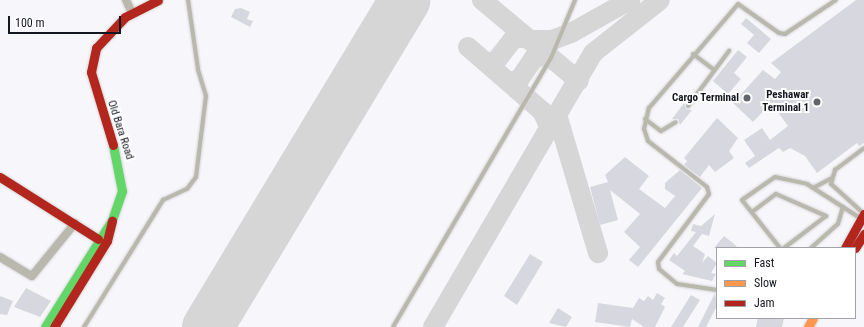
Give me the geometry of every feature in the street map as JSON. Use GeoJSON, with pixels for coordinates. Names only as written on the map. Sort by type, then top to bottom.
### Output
{"type":"FeatureCollection","features":[{"type":"Feature","properties":{"kind":"street"},"geometry":{"type":"LineString","coordinates":[[126,0],[132,13]]}},
{"type":"Feature","properties":{"kind":"street","name":"Old Bara Road"},"geometry":{"type":"LineString","coordinates":[[45,327],[98,239],[112,220],[122,191],[120,164],[91,72],[96,48],[111,28],[132,13],[158,0]]}},
{"type":"Feature","properties":{"kind":"street"},"geometry":{"type":"LineString","coordinates":[[0,177],[75,223],[98,239]]}},
{"type":"Feature","properties":{"kind":"street"},"geometry":{"type":"LineString","coordinates":[[846,247],[863,215]]}},
{"type":"Feature","properties":{"kind":"street"},"geometry":{"type":"LineString","coordinates":[[54,327],[107,241],[112,220]]}},
{"type":"Feature","properties":{"kind":"street"},"geometry":{"type":"LineString","coordinates":[[0,257],[32,276],[75,223]]}},
{"type":"Feature","properties":{"kind":"street"},"geometry":{"type":"LineString","coordinates":[[856,247],[864,234]]}},
{"type":"Feature","properties":{"kind":"lane"},"geometry":{"type":"LineString","coordinates":[[84,327],[163,200],[187,189],[196,177],[206,96],[198,69],[188,0]]}},
{"type":"Feature","properties":{"kind":"lane"},"geometry":{"type":"LineString","coordinates":[[393,327],[551,58],[575,0]]}},
{"type":"Feature","properties":{"kind":"lane"},"geometry":{"type":"LineString","coordinates":[[716,290],[677,284],[659,269],[658,262],[709,194],[707,187],[648,141],[645,119],[655,97],[738,4],[779,33],[785,34],[836,0]]}},
{"type":"Feature","properties":{"kind":"lane"},"geometry":{"type":"LineString","coordinates":[[688,106],[729,51]]}},
{"type":"Feature","properties":{"kind":"lane"},"geometry":{"type":"LineString","coordinates":[[693,54],[714,70]]}},
{"type":"Feature","properties":{"kind":"lane"},"geometry":{"type":"LineString","coordinates":[[645,119],[661,131],[676,122]]}},
{"type":"Feature","properties":{"kind":"lane"},"geometry":{"type":"LineString","coordinates":[[863,215],[836,191],[832,178],[835,170],[864,148]]}},
{"type":"Feature","properties":{"kind":"lane"},"geometry":{"type":"LineString","coordinates":[[779,247],[742,200],[775,177],[795,178],[843,207],[863,215]]}},
{"type":"Feature","properties":{"kind":"lane"},"geometry":{"type":"LineString","coordinates":[[813,188],[832,178]]}},
{"type":"Feature","properties":{"kind":"lane"},"geometry":{"type":"LineString","coordinates":[[752,212],[776,194],[826,216],[790,246]]}},
{"type":"Feature","properties":{"kind":"lane"},"geometry":{"type":"LineString","coordinates":[[812,247],[838,224],[843,207]]}},
{"type":"Feature","properties":{"kind":"building","name":"Peshawar Terminal 1"},"geometry":{"type":"Polygon","coordinates":[[[856,0],[864,0],[864,143],[859,146],[857,143],[817,173],[805,156],[790,148],[783,152],[779,148],[749,168],[745,163],[755,156],[744,140],[762,128],[770,140],[788,126],[771,103],[753,122],[733,103],[763,70],[775,79],[781,72],[771,63],[856,0]]]}},
{"type":"Feature","properties":{"kind":"building"},"geometry":{"type":"Polygon","coordinates":[[[241,8],[250,12],[247,19],[253,21],[250,27],[231,17],[235,9],[241,8]]]}},
{"type":"Feature","properties":{"kind":"building"},"geometry":{"type":"Polygon","coordinates":[[[746,18],[771,39],[759,53],[747,43],[754,35],[741,24],[746,18]]]}},
{"type":"Feature","properties":{"kind":"building"},"geometry":{"type":"Polygon","coordinates":[[[738,50],[747,57],[734,73],[741,79],[728,94],[713,81],[738,50]]]}},
{"type":"Feature","properties":{"kind":"building"},"geometry":{"type":"Polygon","coordinates":[[[684,103],[686,109],[692,110],[680,125],[678,119],[672,119],[684,103]]]}},
{"type":"Feature","properties":{"kind":"building"},"geometry":{"type":"Polygon","coordinates":[[[717,118],[738,138],[729,151],[734,158],[715,172],[709,165],[700,177],[684,165],[687,161],[684,158],[717,118]]]}},
{"type":"Feature","properties":{"kind":"building"},"geometry":{"type":"Polygon","coordinates":[[[625,157],[649,176],[639,189],[665,208],[675,196],[665,189],[665,183],[680,170],[702,188],[638,267],[629,260],[640,247],[624,232],[640,214],[610,190],[618,220],[600,225],[590,187],[608,182],[605,175],[625,157]]]}},
{"type":"Feature","properties":{"kind":"building"},"geometry":{"type":"Polygon","coordinates":[[[715,214],[709,236],[702,234],[693,246],[705,254],[702,263],[708,256],[716,262],[711,273],[716,274],[712,281],[682,274],[685,271],[669,260],[674,253],[677,256],[696,232],[691,231],[693,224],[701,226],[715,214]]]}},
{"type":"Feature","properties":{"kind":"building"},"geometry":{"type":"Polygon","coordinates":[[[724,236],[737,247],[716,247],[714,248],[724,236]]]}},
{"type":"Feature","properties":{"kind":"building"},"geometry":{"type":"Polygon","coordinates":[[[530,254],[543,262],[517,305],[504,296],[530,254]]]}},
{"type":"Feature","properties":{"kind":"building"},"geometry":{"type":"Polygon","coordinates":[[[26,288],[51,301],[40,317],[14,307],[26,288]]]}},
{"type":"Feature","properties":{"kind":"building"},"geometry":{"type":"Polygon","coordinates":[[[657,293],[665,298],[661,304],[665,307],[655,327],[644,327],[632,319],[630,327],[595,322],[598,303],[633,308],[639,298],[644,301],[648,296],[653,300],[657,293]]]}},
{"type":"Feature","properties":{"kind":"building"},"geometry":{"type":"Polygon","coordinates":[[[715,293],[716,308],[706,327],[698,327],[715,293]]]}},
{"type":"Feature","properties":{"kind":"building"},"geometry":{"type":"Polygon","coordinates":[[[691,295],[700,300],[683,327],[671,327],[691,295]]]}},
{"type":"Feature","properties":{"kind":"building"},"geometry":{"type":"Polygon","coordinates":[[[0,296],[13,301],[7,315],[0,314],[0,296]]]}},
{"type":"Feature","properties":{"kind":"building"},"geometry":{"type":"Polygon","coordinates":[[[558,308],[572,317],[566,327],[549,323],[558,308]]]}},
{"type":"Feature","properties":{"kind":"building"},"geometry":{"type":"Polygon","coordinates":[[[758,319],[784,319],[782,327],[756,327],[758,319]]]}},
{"type":"Feature","properties":{"kind":"taxiway"},"geometry":{"type":"LineString","coordinates":[[482,0],[579,81]]}},
{"type":"Feature","properties":{"kind":"taxiway"},"geometry":{"type":"LineString","coordinates":[[529,40],[552,40],[571,33],[630,0]]}},
{"type":"Feature","properties":{"kind":"taxiway"},"geometry":{"type":"LineString","coordinates":[[433,327],[593,53],[660,0]]}},
{"type":"Feature","properties":{"kind":"taxiway"},"geometry":{"type":"LineString","coordinates":[[487,63],[496,61],[513,39],[525,37]]}},
{"type":"Feature","properties":{"kind":"taxiway"},"geometry":{"type":"LineString","coordinates":[[468,47],[542,111],[551,130]]}},
{"type":"Feature","properties":{"kind":"taxiway"},"geometry":{"type":"LineString","coordinates":[[509,82],[519,80],[534,58],[547,55]]}},
{"type":"Feature","properties":{"kind":"taxiway"},"geometry":{"type":"LineString","coordinates":[[558,118],[598,253]]}},
{"type":"Feature","properties":{"kind":"runway"},"geometry":{"type":"LineString","coordinates":[[207,327],[404,0]]}},
{"type":"Feature","properties":{"kind":"traffic: fast"},"geometry":{"type":"LineString","coordinates":[[45,327],[112,220],[122,191],[113,145]]}},
{"type":"Feature","properties":{"kind":"traffic: slow"},"geometry":{"type":"LineString","coordinates":[[808,327],[812,319]]}},
{"type":"Feature","properties":{"kind":"traffic: jam"},"geometry":{"type":"LineString","coordinates":[[113,145],[91,72],[96,48],[125,17],[158,0]]}},
{"type":"Feature","properties":{"kind":"traffic: jam"},"geometry":{"type":"LineString","coordinates":[[0,177],[98,239]]}},
{"type":"Feature","properties":{"kind":"traffic: jam"},"geometry":{"type":"LineString","coordinates":[[846,247],[864,214]]}},
{"type":"Feature","properties":{"kind":"traffic: jam"},"geometry":{"type":"LineString","coordinates":[[54,327],[107,241],[112,221]]}},
{"type":"Feature","properties":{"kind":"traffic: jam"},"geometry":{"type":"LineString","coordinates":[[856,247],[864,234]]}},
{"type":"Feature","properties":{"kind":"place","name":"Cargo Terminal"},"geometry":{"type":"Point","coordinates":[747,98]}},
{"type":"Feature","properties":{"kind":"place","name":"Peshawar Terminal 1"},"geometry":{"type":"Point","coordinates":[817,102]}}]}
